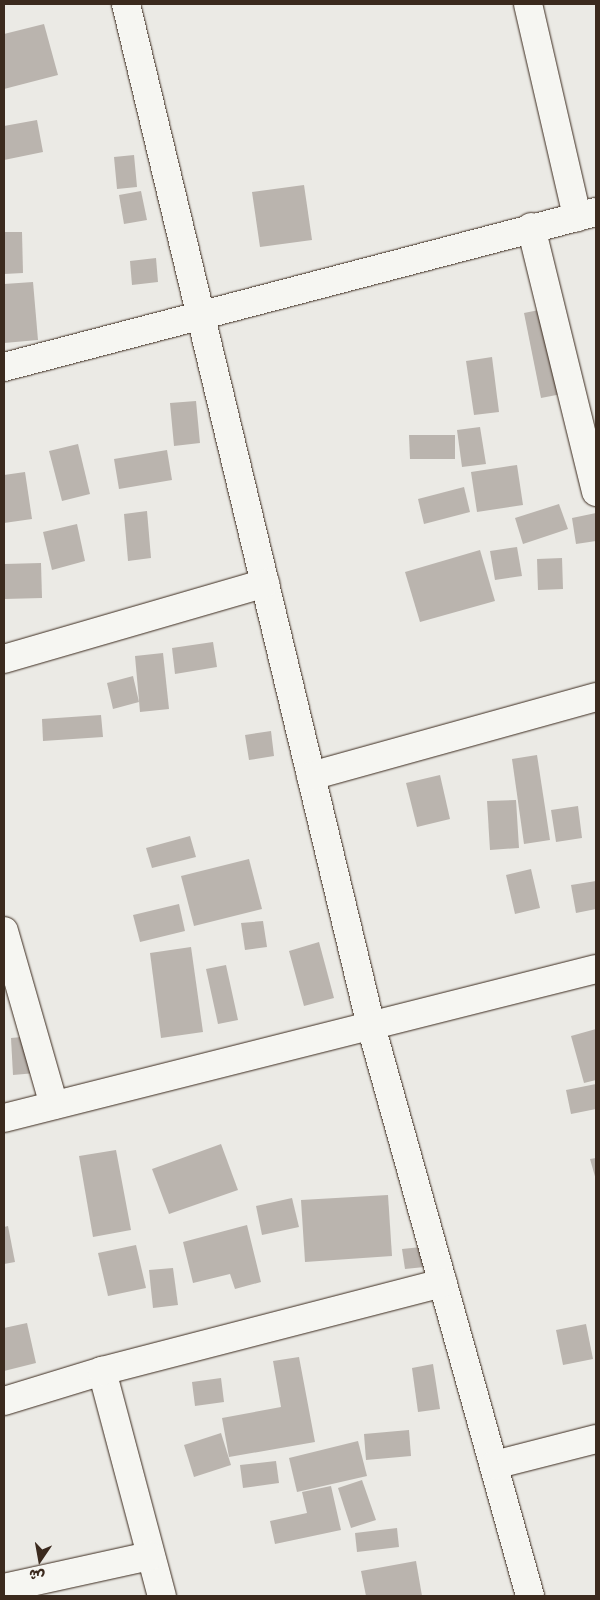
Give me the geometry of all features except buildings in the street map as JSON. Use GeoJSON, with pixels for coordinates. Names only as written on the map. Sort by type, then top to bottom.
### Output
{"type":"FeatureCollection","features":[{"type":"Feature","properties":{"kind":"street"},"geometry":{"type":"LineString","coordinates":[[126,4],[202,313],[372,1026],[530,1596]]}},
{"type":"Feature","properties":{"kind":"street"},"geometry":{"type":"LineString","coordinates":[[4,367],[202,313],[586,214],[528,4]]}},
{"type":"Feature","properties":{"kind":"street"},"geometry":{"type":"LineString","coordinates":[[531,227],[596,492]]}},
{"type":"Feature","properties":{"kind":"street"},"geometry":{"type":"LineString","coordinates":[[4,659],[265,583]]}},
{"type":"Feature","properties":{"kind":"street"},"geometry":{"type":"LineString","coordinates":[[312,776],[596,697]]}},
{"type":"Feature","properties":{"kind":"street"},"geometry":{"type":"LineString","coordinates":[[4,931],[54,1105]]}},
{"type":"Feature","properties":{"kind":"street"},"geometry":{"type":"LineString","coordinates":[[4,1118],[596,969]]}},
{"type":"Feature","properties":{"kind":"street"},"geometry":{"type":"LineString","coordinates":[[4,1401],[102,1371],[443,1283]]}},
{"type":"Feature","properties":{"kind":"street"},"geometry":{"type":"LineString","coordinates":[[102,1371],[162,1596]]}},
{"type":"Feature","properties":{"kind":"street"},"geometry":{"type":"LineString","coordinates":[[494,1465],[596,1439]]}},
{"type":"Feature","properties":{"kind":"street"},"geometry":{"type":"LineString","coordinates":[[4,1588],[150,1556]]}}]}
